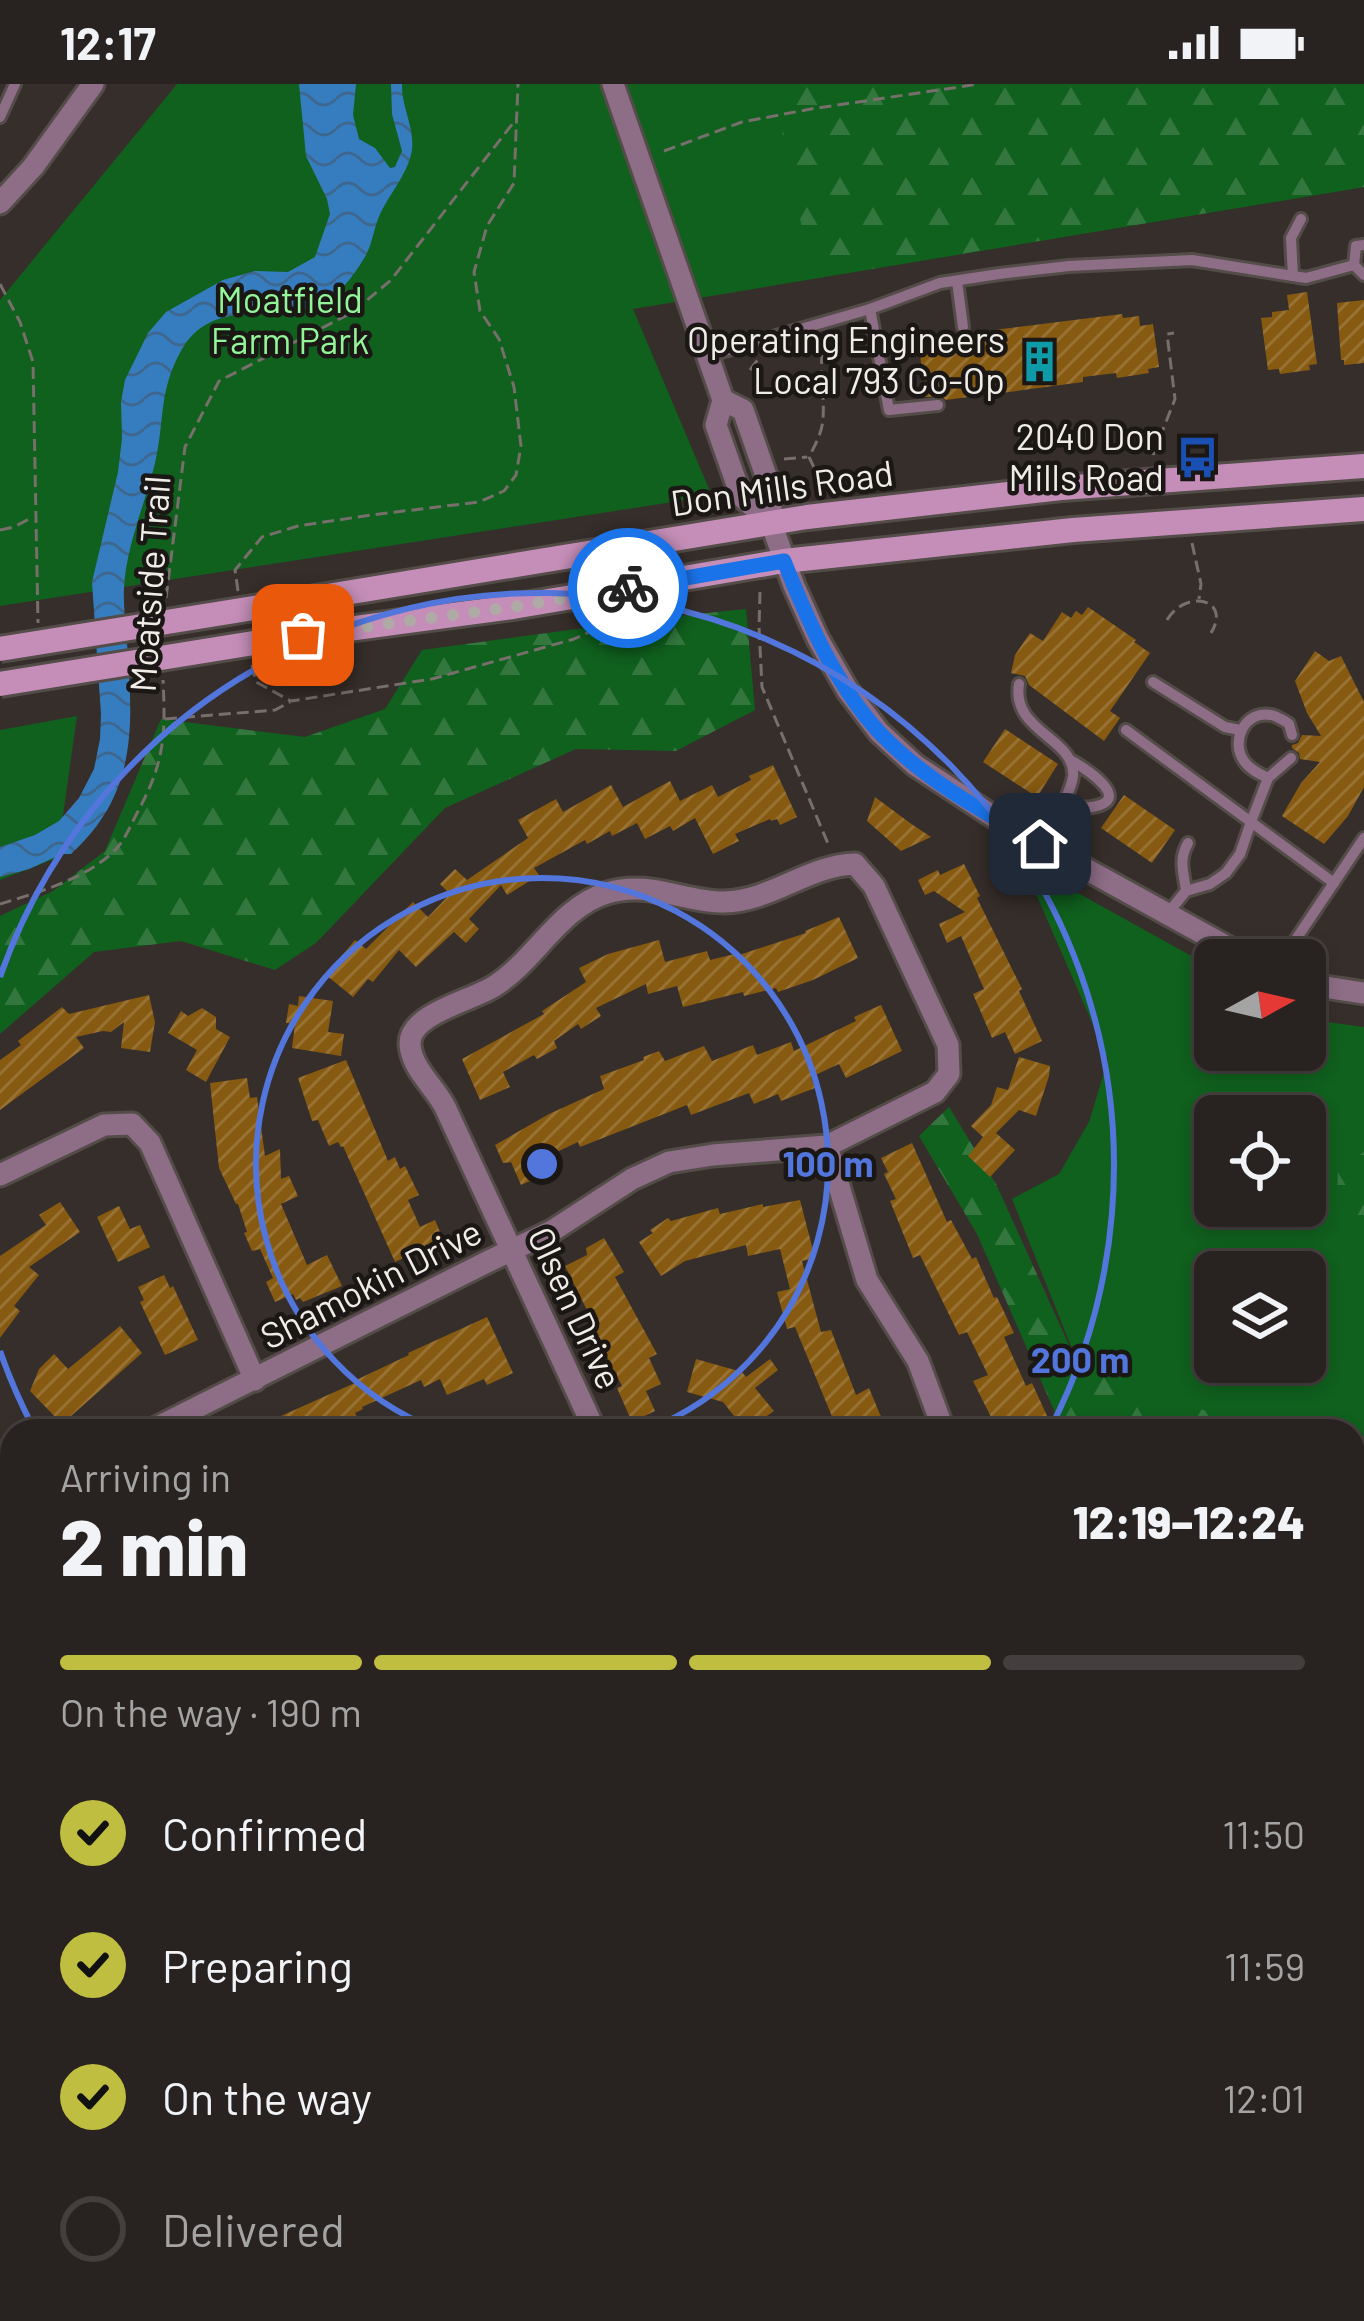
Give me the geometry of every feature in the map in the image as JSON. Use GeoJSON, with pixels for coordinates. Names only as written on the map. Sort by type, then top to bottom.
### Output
{"type":"FeatureCollection","features":[{"type":"Feature","properties":{"kind":"main road","name":"Don Mills Road"},"geometry":{"type":"LineString","coordinates":[[0,650],[771,523],[1061,488],[1364,466]]}},
{"type":"Feature","properties":{"kind":"main road","name":"Don Mills Road"},"geometry":{"type":"LineString","coordinates":[[0,684],[784,561],[1073,530],[1364,509]]}},
{"type":"Feature","properties":{"kind":"street"},"geometry":{"type":"LineString","coordinates":[[0,203],[34,167],[93,84]]}},
{"type":"Feature","properties":{"kind":"street"},"geometry":{"type":"LineString","coordinates":[[613,84],[723,400],[742,410],[771,490],[771,523],[784,561],[818,639],[848,691],[879,731],[915,765],[1040,844],[1213,939]]}},
{"type":"Feature","properties":{"kind":"street","name":"Shamokin Drive"},"geometry":{"type":"LineString","coordinates":[[175,1419],[552,1231],[632,1179],[669,1162],[827,1146],[935,1092],[950,1074],[948,1045],[874,886],[855,864],[836,864]]}},
{"type":"Feature","properties":{"kind":"street","name":"Olsen Drive"},"geometry":{"type":"LineString","coordinates":[[589,1419],[438,1094],[417,1065],[410,1036],[418,1025],[446,1008],[487,992],[513,974],[559,924],[589,900],[634,888],[723,902],[756,898],[836,864]]}},
{"type":"Feature","properties":{"kind":"street"},"geometry":{"type":"LineString","coordinates":[[1326,987],[1364,993]]}},
{"type":"Feature","properties":{"kind":"street"},"geometry":{"type":"LineString","coordinates":[[0,1174],[104,1125],[132,1124],[150,1143],[255,1380]]}},
{"type":"Feature","properties":{"kind":"street"},"geometry":{"type":"LineString","coordinates":[[827,1146],[867,1280],[918,1361],[940,1419]]}},
{"type":"Feature","properties":{"kind":"lane"},"geometry":{"type":"LineString","coordinates":[[0,117],[15,84]]}},
{"type":"Feature","properties":{"kind":"lane"},"geometry":{"type":"LineString","coordinates":[[1293,276],[1291,238],[1301,219]]}},
{"type":"Feature","properties":{"kind":"lane"},"geometry":{"type":"LineString","coordinates":[[1354,265],[1356,246],[1364,245]]}},
{"type":"Feature","properties":{"kind":"lane"},"geometry":{"type":"LineString","coordinates":[[707,356],[870,309],[940,283],[1069,266],[1192,260],[1306,278],[1354,265]]}},
{"type":"Feature","properties":{"kind":"lane"},"geometry":{"type":"LineString","coordinates":[[1354,265],[1364,275]]}},
{"type":"Feature","properties":{"kind":"lane"},"geometry":{"type":"LineString","coordinates":[[958,281],[963,327]]}},
{"type":"Feature","properties":{"kind":"lane"},"geometry":{"type":"LineString","coordinates":[[870,309],[889,410],[938,405]]}},
{"type":"Feature","properties":{"kind":"lane"},"geometry":{"type":"LineString","coordinates":[[1154,682],[1225,727],[1240,730]]}},
{"type":"Feature","properties":{"kind":"lane"},"geometry":{"type":"LineString","coordinates":[[1019,684],[1016,690],[1024,715],[1070,760],[1107,787],[1101,804],[1060,805]]}},
{"type":"Feature","properties":{"kind":"lane"},"geometry":{"type":"LineString","coordinates":[[1268,778],[1243,760],[1237,746],[1240,730],[1253,717],[1273,714],[1289,724],[1292,735]]}},
{"type":"Feature","properties":{"kind":"lane"},"geometry":{"type":"LineString","coordinates":[[1126,730],[1334,884]]}},
{"type":"Feature","properties":{"kind":"lane"},"geometry":{"type":"LineString","coordinates":[[1168,914],[1186,891],[1226,873],[1240,854],[1268,778],[1291,758]]}},
{"type":"Feature","properties":{"kind":"lane"},"geometry":{"type":"LineString","coordinates":[[1040,844],[1073,776],[1070,760]]}},
{"type":"Feature","properties":{"kind":"lane"},"geometry":{"type":"LineString","coordinates":[[1296,939],[1364,838]]}},
{"type":"Feature","properties":{"kind":"lane"},"geometry":{"type":"LineString","coordinates":[[1186,891],[1180,866],[1188,843]]}},
{"type":"Feature","properties":{"kind":"path"},"geometry":{"type":"LineString","coordinates":[[238,590],[235,571],[262,536],[371,514],[479,502],[504,491],[517,475],[521,446],[514,387],[499,339],[479,310],[474,272],[487,226],[514,183],[518,84]]}},
{"type":"Feature","properties":{"kind":"path"},"geometry":{"type":"LineString","coordinates":[[664,151],[742,122],[979,84]]}},
{"type":"Feature","properties":{"kind":"path","name":"Moatside Trail"},"geometry":{"type":"LineString","coordinates":[[165,610],[185,447],[219,381],[353,312],[391,280],[518,116]]}},
{"type":"Feature","properties":{"kind":"path"},"geometry":{"type":"LineString","coordinates":[[0,284],[20,322],[33,362],[39,626]]}},
{"type":"Feature","properties":{"kind":"path"},"geometry":{"type":"LineString","coordinates":[[1153,455],[1175,399],[1166,334],[1174,333]]}},
{"type":"Feature","properties":{"kind":"path"},"geometry":{"type":"LineString","coordinates":[[809,458],[823,421],[820,356],[826,337]]}},
{"type":"Feature","properties":{"kind":"path"},"geometry":{"type":"LineString","coordinates":[[784,459],[809,458]]}},
{"type":"Feature","properties":{"kind":"path"},"geometry":{"type":"LineString","coordinates":[[809,458],[822,484]]}},
{"type":"Feature","properties":{"kind":"path"},"geometry":{"type":"LineString","coordinates":[[0,530],[35,517]]}},
{"type":"Feature","properties":{"kind":"path"},"geometry":{"type":"LineString","coordinates":[[1191,536],[1201,584],[1198,599]]}},
{"type":"Feature","properties":{"kind":"path"},"geometry":{"type":"LineString","coordinates":[[165,719],[275,710],[291,701],[432,679],[574,639],[598,628],[612,591]]}},
{"type":"Feature","properties":{"kind":"path"},"geometry":{"type":"LineString","coordinates":[[760,592],[762,687],[836,864]]}},
{"type":"Feature","properties":{"kind":"path"},"geometry":{"type":"LineString","coordinates":[[1167,620],[1184,602],[1198,599],[1216,615],[1211,633]]}},
{"type":"Feature","properties":{"kind":"path","name":"Moatside Trail"},"geometry":{"type":"LineString","coordinates":[[0,904],[79,874],[122,843],[163,752],[163,664]]}},
{"type":"Feature","properties":{"kind":"path"},"geometry":{"type":"LineString","coordinates":[[252,665],[256,682],[291,701]]}},
{"type":"Feature","properties":{"kind":"green space","name":"Moatfield Farm Park"},"geometry":{"type":"Polygon","coordinates":[[[177,84],[1364,84],[1364,187],[633,309],[712,496],[0,606],[0,300],[177,84]]]}},
{"type":"Feature","properties":{"kind":"green space"},"geometry":{"type":"Polygon","coordinates":[[[781,84],[1364,84],[1364,187],[816,278],[776,102],[781,84]]]}},
{"type":"Feature","properties":{"kind":"green space"},"geometry":{"type":"Polygon","coordinates":[[[746,609],[755,710],[676,751],[576,749],[445,808],[316,943],[275,970],[181,941],[94,952],[0,1034],[0,916],[53,891],[105,851],[161,719],[305,737],[385,709],[422,650],[746,609]]]}},
{"type":"Feature","properties":{"kind":"green space"},"geometry":{"type":"Polygon","coordinates":[[[77,716],[57,858],[0,880],[0,730],[77,716]]]}},
{"type":"Feature","properties":{"kind":"green space"},"geometry":{"type":"Polygon","coordinates":[[[1022,862],[1194,957],[1194,1071],[1326,1071],[1326,1022],[1364,1027],[1364,1419],[1100,1419],[1012,1199],[1059,1174],[1089,1122],[1108,1059],[1022,862]]]}},
{"type":"Feature","properties":{"kind":"green space"},"geometry":{"type":"Polygon","coordinates":[[[949,1107],[996,1184],[1079,1367],[1118,1360],[1165,1404],[1223,1413],[1232,1419],[1058,1419],[977,1234],[919,1136],[949,1107]]]}},
{"type":"Feature","properties":{"kind":"green space"},"geometry":{"type":"Polygon","coordinates":[[[1364,1152],[1364,1265],[1337,1202],[1338,1170],[1364,1152]]]}},
{"type":"Feature","properties":{"kind":"water"},"geometry":{"type":"Polygon","coordinates":[[[299,84],[356,84],[353,115],[359,139],[375,148],[390,168],[402,151],[392,114],[391,84],[402,84],[412,137],[409,162],[381,212],[366,255],[336,294],[312,307],[213,321],[196,331],[182,349],[166,392],[155,463],[125,572],[130,730],[120,782],[93,831],[71,854],[0,877],[0,847],[59,821],[79,798],[94,769],[101,714],[92,582],[118,472],[125,380],[148,333],[166,312],[223,280],[255,271],[288,272],[315,257],[330,214],[306,156],[299,84]]]}},
{"type":"Feature","properties":{"kind":"building"},"geometry":{"type":"Polygon","coordinates":[[[1307,292],[1317,364],[1309,365],[1310,370],[1280,374],[1279,369],[1268,370],[1261,318],[1289,310],[1287,295],[1307,292]]]}},
{"type":"Feature","properties":{"kind":"building"},"geometry":{"type":"Polygon","coordinates":[[[1364,300],[1364,363],[1344,365],[1337,303],[1364,300]]]}},
{"type":"Feature","properties":{"kind":"building","name":"Operating Engineers Local 793 Co-Op"},"geometry":{"type":"Polygon","coordinates":[[[1122,314],[1123,318],[1139,316],[1140,326],[1153,324],[1159,367],[1148,369],[1149,373],[1083,377],[1083,382],[1002,393],[1001,388],[967,392],[968,397],[946,400],[925,397],[920,355],[932,353],[930,344],[939,343],[938,338],[995,336],[994,330],[1122,314]]]}},
{"type":"Feature","properties":{"kind":"building"},"geometry":{"type":"Polygon","coordinates":[[[1088,607],[1150,653],[1110,711],[1120,718],[1104,741],[1029,685],[1025,676],[1011,673],[1015,655],[1030,633],[1043,641],[1062,612],[1071,618],[1088,607]]]}},
{"type":"Feature","properties":{"kind":"building"},"geometry":{"type":"Polygon","coordinates":[[[1315,651],[1329,661],[1341,656],[1364,702],[1364,787],[1324,844],[1282,816],[1320,762],[1300,759],[1292,748],[1302,735],[1321,736],[1295,681],[1315,651]]]}},
{"type":"Feature","properties":{"kind":"building"},"geometry":{"type":"Polygon","coordinates":[[[1005,729],[1058,764],[1037,797],[983,762],[1005,729]]]}},
{"type":"Feature","properties":{"kind":"building"},"geometry":{"type":"Polygon","coordinates":[[[773,765],[797,817],[780,825],[777,819],[770,819],[735,834],[739,841],[713,854],[695,818],[645,839],[637,823],[612,836],[610,831],[534,868],[539,875],[507,895],[501,885],[469,919],[479,929],[466,943],[454,932],[416,967],[399,950],[373,982],[368,979],[353,997],[326,975],[355,940],[366,949],[413,902],[428,917],[450,894],[440,884],[455,869],[467,880],[528,838],[518,820],[556,799],[563,812],[611,785],[623,807],[670,781],[680,801],[712,785],[718,797],[773,765]]]}},
{"type":"Feature","properties":{"kind":"building"},"geometry":{"type":"Polygon","coordinates":[[[1124,795],[1175,830],[1152,863],[1101,828],[1124,795]]]}},
{"type":"Feature","properties":{"kind":"building"},"geometry":{"type":"Polygon","coordinates":[[[875,797],[931,837],[901,851],[867,821],[875,797]]]}},
{"type":"Feature","properties":{"kind":"building"},"geometry":{"type":"Polygon","coordinates":[[[964,864],[1042,1041],[1015,1054],[1005,1032],[992,1038],[973,994],[984,989],[961,936],[947,943],[939,924],[965,912],[934,891],[925,895],[918,880],[964,864]]]}},
{"type":"Feature","properties":{"kind":"building"},"geometry":{"type":"Polygon","coordinates":[[[839,917],[858,958],[778,992],[776,988],[744,996],[743,992],[683,1007],[677,986],[648,994],[646,984],[596,1008],[601,1016],[581,1029],[578,1024],[554,1041],[557,1048],[503,1072],[510,1087],[480,1100],[462,1059],[544,1014],[586,982],[579,968],[608,954],[659,940],[665,962],[707,951],[710,960],[736,956],[839,917]]]}},
{"type":"Feature","properties":{"kind":"building"},"geometry":{"type":"Polygon","coordinates":[[[149,995],[155,1022],[150,1052],[121,1048],[124,1022],[111,1032],[76,1037],[84,1048],[0,1110],[0,1060],[62,1007],[69,1014],[149,995]]]}},
{"type":"Feature","properties":{"kind":"building"},"geometry":{"type":"Polygon","coordinates":[[[299,996],[333,1001],[328,1032],[344,1034],[341,1056],[292,1048],[295,1024],[286,1023],[289,1004],[298,1006],[299,996]]]}},
{"type":"Feature","properties":{"kind":"building"},"geometry":{"type":"Polygon","coordinates":[[[881,1005],[902,1051],[846,1078],[839,1064],[811,1077],[815,1088],[781,1101],[778,1094],[754,1104],[749,1093],[691,1115],[687,1105],[546,1157],[552,1171],[521,1185],[511,1162],[503,1163],[495,1145],[604,1089],[600,1076],[659,1051],[665,1061],[704,1046],[712,1061],[753,1045],[757,1055],[791,1042],[794,1051],[881,1005]]]}},
{"type":"Feature","properties":{"kind":"building"},"geometry":{"type":"Polygon","coordinates":[[[202,1008],[216,1017],[216,1029],[230,1037],[206,1082],[186,1070],[197,1050],[168,1033],[181,1011],[188,1016],[202,1008]]]}},
{"type":"Feature","properties":{"kind":"building"},"geometry":{"type":"Polygon","coordinates":[[[1019,1057],[1050,1066],[1049,1076],[1036,1116],[1019,1110],[996,1133],[1015,1150],[990,1177],[968,1156],[983,1137],[971,1126],[991,1105],[997,1087],[1008,1090],[1019,1057]]]}},
{"type":"Feature","properties":{"kind":"building"},"geometry":{"type":"Polygon","coordinates":[[[346,1060],[388,1161],[395,1157],[400,1169],[405,1166],[419,1195],[408,1200],[420,1227],[435,1220],[443,1239],[395,1262],[343,1146],[338,1142],[329,1146],[318,1120],[312,1121],[298,1078],[346,1060]]]}},
{"type":"Feature","properties":{"kind":"building"},"geometry":{"type":"Polygon","coordinates":[[[247,1078],[250,1098],[257,1097],[265,1156],[280,1149],[281,1179],[289,1176],[298,1196],[281,1204],[307,1265],[327,1255],[342,1286],[303,1302],[293,1294],[275,1302],[266,1282],[273,1278],[260,1249],[252,1251],[238,1204],[219,1168],[210,1083],[247,1078]]]}},
{"type":"Feature","properties":{"kind":"building"},"geometry":{"type":"Polygon","coordinates":[[[912,1143],[947,1222],[951,1220],[972,1259],[976,1257],[997,1297],[1014,1333],[1004,1337],[1026,1386],[1032,1383],[1048,1418],[992,1419],[973,1381],[988,1375],[967,1332],[959,1335],[920,1255],[913,1258],[890,1201],[896,1199],[881,1158],[912,1143]]]}},
{"type":"Feature","properties":{"kind":"building"},"geometry":{"type":"Polygon","coordinates":[[[800,1200],[815,1258],[802,1261],[821,1332],[831,1330],[856,1395],[869,1388],[882,1419],[833,1419],[795,1327],[787,1329],[777,1292],[790,1289],[780,1249],[748,1256],[746,1245],[685,1261],[661,1276],[639,1242],[668,1218],[718,1208],[720,1214],[800,1200]]]}},
{"type":"Feature","properties":{"kind":"building"},"geometry":{"type":"Polygon","coordinates":[[[60,1202],[80,1232],[29,1267],[39,1275],[14,1306],[20,1311],[0,1338],[0,1256],[46,1225],[39,1215],[60,1202]]]}},
{"type":"Feature","properties":{"kind":"building"},"geometry":{"type":"Polygon","coordinates":[[[119,1206],[130,1229],[140,1225],[150,1247],[118,1262],[97,1217],[119,1206]]]}},
{"type":"Feature","properties":{"kind":"building"},"geometry":{"type":"Polygon","coordinates":[[[604,1238],[624,1272],[615,1277],[657,1354],[649,1358],[661,1384],[646,1391],[655,1411],[638,1419],[631,1419],[617,1388],[622,1386],[565,1266],[587,1255],[586,1248],[604,1238]]]}},
{"type":"Feature","properties":{"kind":"building"},"geometry":{"type":"Polygon","coordinates":[[[164,1275],[198,1340],[165,1355],[140,1302],[144,1300],[138,1287],[164,1275]]]}},
{"type":"Feature","properties":{"kind":"building"},"geometry":{"type":"Polygon","coordinates":[[[487,1317],[513,1373],[447,1395],[440,1379],[424,1387],[421,1380],[362,1407],[355,1413],[358,1419],[274,1419],[357,1382],[487,1317]]]}},
{"type":"Feature","properties":{"kind":"building"},"geometry":{"type":"Polygon","coordinates":[[[120,1326],[142,1353],[68,1419],[57,1419],[30,1391],[39,1369],[54,1354],[68,1369],[120,1326]]]}},
{"type":"Feature","properties":{"kind":"building"},"geometry":{"type":"Polygon","coordinates":[[[696,1359],[746,1377],[770,1359],[778,1370],[755,1388],[774,1411],[763,1419],[736,1419],[723,1402],[687,1392],[696,1359]]]}},
{"type":"Feature","properties":{"kind":"way so far"},"geometry":{"type":"LineString","coordinates":[[303,635],[628,588]]}},
{"type":"Feature","properties":{"kind":"place","name":"Operating Engineers Local 793 Co-Op"},"geometry":{"type":"Point","coordinates":[1039,361]}},
{"type":"Feature","properties":{"kind":"place","name":"2040 Don Mills Road"},"geometry":{"type":"Point","coordinates":[1198,458]}},
{"type":"Feature","properties":{"kind":"route"},"geometry":{"type":"LineString","coordinates":[[628,588],[784,561],[818,639],[848,691],[879,731],[915,765],[1040,844]]}}]}
